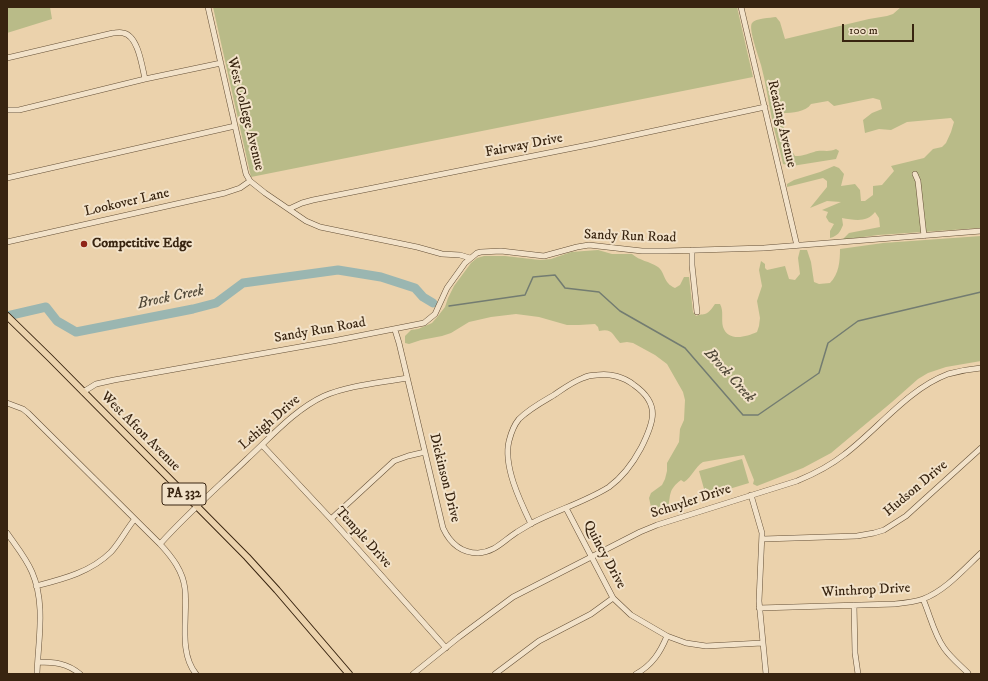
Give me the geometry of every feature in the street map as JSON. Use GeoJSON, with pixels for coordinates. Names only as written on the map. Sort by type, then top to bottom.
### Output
{"type":"FeatureCollection","features":[{"type":"Feature","properties":{"kind":"main road","name":"West Afton Avenue"},"geometry":{"type":"LineString","coordinates":[[9,319],[278,590],[349,674]]}},
{"type":"Feature","properties":{"kind":"street","name":"West College Avenue"},"geometry":{"type":"LineString","coordinates":[[208,7],[246,174],[250,181],[306,221],[320,227],[417,247],[442,254],[460,255],[470,258]]}},
{"type":"Feature","properties":{"kind":"street","name":"Reading Avenue"},"geometry":{"type":"LineString","coordinates":[[741,7],[797,246]]}},
{"type":"Feature","properties":{"kind":"street"},"geometry":{"type":"LineString","coordinates":[[7,58],[113,33],[123,33],[130,36],[135,43],[145,79]]}},
{"type":"Feature","properties":{"kind":"street"},"geometry":{"type":"LineString","coordinates":[[7,110],[18,110],[145,79],[221,63]]}},
{"type":"Feature","properties":{"kind":"street","name":"Fairway Drive"},"geometry":{"type":"LineString","coordinates":[[289,209],[313,200],[593,144],[765,107]]}},
{"type":"Feature","properties":{"kind":"street"},"geometry":{"type":"LineString","coordinates":[[7,178],[235,126]]}},
{"type":"Feature","properties":{"kind":"street"},"geometry":{"type":"LineString","coordinates":[[915,174],[918,181],[924,236]]}},
{"type":"Feature","properties":{"kind":"street","name":"Lookover Lane"},"geometry":{"type":"LineString","coordinates":[[7,242],[225,193],[240,188],[250,181]]}},
{"type":"Feature","properties":{"kind":"street","name":"Sandy Run Road"},"geometry":{"type":"LineString","coordinates":[[83,392],[96,384],[114,380],[395,330],[421,324],[430,319],[437,310],[448,288],[470,258],[481,252],[493,251],[544,256],[589,245],[642,250],[692,250],[797,246],[981,231]]}},
{"type":"Feature","properties":{"kind":"street"},"geometry":{"type":"LineString","coordinates":[[692,250],[692,271],[697,312]]}},
{"type":"Feature","properties":{"kind":"street","name":"Dickinson Drive"},"geometry":{"type":"LineString","coordinates":[[395,330],[443,528],[450,540],[459,548],[471,552],[492,550],[531,524],[600,492],[617,481],[634,462],[649,432],[653,419],[651,404],[644,393],[625,379],[617,376],[602,374],[583,378],[533,408],[520,418],[515,425],[508,446],[508,459],[516,492],[531,524]]}},
{"type":"Feature","properties":{"kind":"street","name":"Schuyler Drive"},"geometry":{"type":"LineString","coordinates":[[413,674],[513,597],[657,525],[797,481],[826,467],[846,454],[909,398],[932,382],[949,374],[981,368]]}},
{"type":"Feature","properties":{"kind":"street","name":"Lehigh Drive"},"geometry":{"type":"LineString","coordinates":[[160,544],[196,506],[299,412],[325,396],[349,388],[407,378]]}},
{"type":"Feature","properties":{"kind":"street"},"geometry":{"type":"LineString","coordinates":[[7,403],[23,409],[28,413],[134,520],[160,544],[174,560],[179,569],[185,589],[186,654],[196,674]]}},
{"type":"Feature","properties":{"kind":"street","name":"Temple Drive"},"geometry":{"type":"LineString","coordinates":[[262,445],[331,519],[446,648]]}},
{"type":"Feature","properties":{"kind":"street","name":"Hudson Drive"},"geometry":{"type":"LineString","coordinates":[[763,539],[857,536],[874,534],[884,530],[902,519],[981,448]]}},
{"type":"Feature","properties":{"kind":"street"},"geometry":{"type":"LineString","coordinates":[[331,519],[394,461],[425,452]]}},
{"type":"Feature","properties":{"kind":"street"},"geometry":{"type":"LineString","coordinates":[[751,495],[760,522],[763,539],[759,608],[766,674]]}},
{"type":"Feature","properties":{"kind":"street","name":"Quincy Drive"},"geometry":{"type":"LineString","coordinates":[[566,508],[613,598],[631,615],[667,636],[686,643],[706,646],[762,643]]}},
{"type":"Feature","properties":{"kind":"street"},"geometry":{"type":"LineString","coordinates":[[36,586],[76,575],[97,564],[111,551],[134,520]]}},
{"type":"Feature","properties":{"kind":"street"},"geometry":{"type":"LineString","coordinates":[[7,533],[28,565],[36,586],[40,605],[37,674]]}},
{"type":"Feature","properties":{"kind":"street","name":"Winthrop Drive"},"geometry":{"type":"LineString","coordinates":[[759,608],[906,603],[923,599],[944,587],[981,553]]}},
{"type":"Feature","properties":{"kind":"street"},"geometry":{"type":"LineString","coordinates":[[495,674],[539,641],[590,614],[613,598]]}},
{"type":"Feature","properties":{"kind":"street"},"geometry":{"type":"LineString","coordinates":[[923,599],[935,631],[944,648],[951,658],[968,673]]}},
{"type":"Feature","properties":{"kind":"street"},"geometry":{"type":"LineString","coordinates":[[854,604],[855,654],[858,674]]}},
{"type":"Feature","properties":{"kind":"street"},"geometry":{"type":"LineString","coordinates":[[636,674],[653,662],[667,636]]}},
{"type":"Feature","properties":{"kind":"street"},"geometry":{"type":"LineString","coordinates":[[38,662],[54,662],[68,665],[80,674]]}},
{"type":"Feature","properties":{"kind":"green space"},"geometry":{"type":"Polygon","coordinates":[[[7,7],[50,7],[52,19],[7,33],[7,7]]]}},
{"type":"Feature","properties":{"kind":"green space"},"geometry":{"type":"Polygon","coordinates":[[[213,7],[737,7],[753,77],[251,177],[213,7]]]}},
{"type":"Feature","properties":{"kind":"green space"},"geometry":{"type":"Polygon","coordinates":[[[901,7],[981,7],[981,228],[878,235],[842,240],[849,233],[880,227],[879,218],[875,212],[868,218],[860,220],[842,218],[843,225],[840,232],[830,238],[830,231],[834,224],[829,222],[826,217],[828,212],[822,210],[841,202],[827,201],[810,208],[827,187],[827,181],[823,178],[787,187],[787,184],[794,180],[834,166],[839,168],[844,174],[841,186],[855,184],[860,190],[861,201],[865,201],[873,195],[873,186],[882,185],[894,171],[891,166],[924,158],[933,149],[942,147],[946,143],[954,122],[951,118],[907,122],[891,130],[879,129],[865,133],[863,120],[872,113],[882,109],[880,100],[873,98],[834,106],[828,101],[811,104],[806,109],[783,113],[784,129],[787,141],[795,156],[817,151],[830,151],[836,149],[839,151],[836,159],[792,166],[783,164],[773,125],[763,72],[751,31],[751,26],[754,21],[776,17],[780,22],[785,39],[887,16],[893,14],[901,7]]]}},
{"type":"Feature","properties":{"kind":"green space"},"geometry":{"type":"Polygon","coordinates":[[[981,236],[981,361],[946,367],[928,373],[918,379],[831,453],[803,468],[757,486],[753,484],[754,480],[744,455],[703,462],[687,480],[684,482],[681,480],[674,487],[671,493],[668,509],[664,510],[651,507],[649,498],[651,493],[662,485],[667,471],[667,463],[679,442],[680,429],[684,420],[685,400],[683,392],[667,364],[655,355],[633,343],[620,343],[609,331],[599,331],[595,324],[567,325],[539,317],[516,314],[491,317],[469,322],[451,333],[442,336],[409,344],[405,343],[405,336],[411,330],[418,329],[432,323],[445,307],[454,286],[471,263],[477,258],[484,256],[505,256],[540,260],[551,259],[571,252],[598,250],[612,254],[632,254],[658,267],[668,283],[675,288],[680,285],[684,277],[689,277],[693,312],[696,316],[707,313],[715,304],[720,304],[725,332],[729,335],[743,337],[757,332],[759,326],[760,318],[757,301],[762,286],[759,270],[761,261],[765,264],[765,268],[767,270],[785,266],[789,279],[795,280],[800,274],[798,258],[800,250],[807,250],[811,262],[814,282],[819,284],[830,283],[837,271],[840,249],[883,243],[981,236]]]}},
{"type":"Feature","properties":{"kind":"green space"},"geometry":{"type":"Polygon","coordinates":[[[742,459],[749,483],[706,496],[699,471],[742,459]]]}},
{"type":"Feature","properties":{"kind":"waterway","name":"Brock Creek"},"geometry":{"type":"LineString","coordinates":[[7,316],[46,307],[57,321],[76,332],[193,309],[216,303],[243,283],[338,270],[381,277],[415,288],[423,297],[433,303]]}},
{"type":"Feature","properties":{"kind":"waterway","name":"Brock Creek"},"geometry":{"type":"LineString","coordinates":[[449,306],[525,295],[533,277],[555,275],[565,288],[599,292],[620,311],[685,348],[743,415],[758,415],[819,373],[828,343],[858,321],[981,292]]}},
{"type":"Feature","properties":{"kind":"place","name":"Competitive Edge"},"geometry":{"type":"Point","coordinates":[84,244]}}]}
